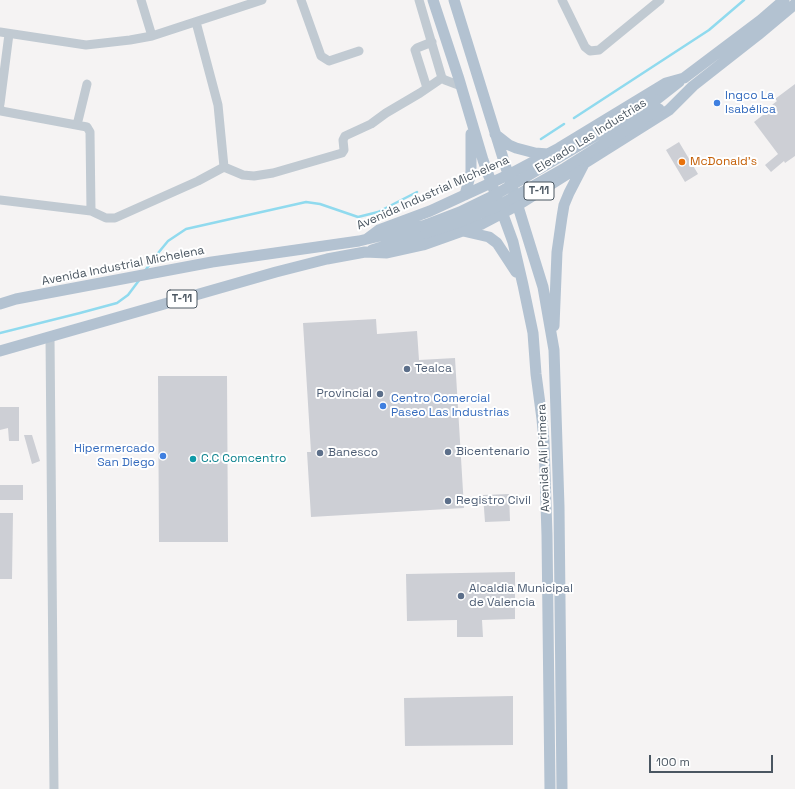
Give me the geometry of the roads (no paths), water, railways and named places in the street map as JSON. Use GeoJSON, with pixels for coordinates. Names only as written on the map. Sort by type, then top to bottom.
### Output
{"type":"FeatureCollection","features":[{"type":"Feature","properties":{"kind":"main road"},"geometry":{"type":"LineString","coordinates":[[434,0],[472,122],[471,172],[465,195]]}},
{"type":"Feature","properties":{"kind":"main road","name":"Avenida Alí Primera"},"geometry":{"type":"LineString","coordinates":[[454,0],[543,287],[554,350],[562,789]]}},
{"type":"Feature","properties":{"kind":"main road","name":"Avenida Industrial Michelena"},"geometry":{"type":"LineString","coordinates":[[0,304],[16,299],[166,270],[367,239],[379,230],[430,211],[508,175],[548,154],[666,83],[684,78],[761,20],[784,0]]}},
{"type":"Feature","properties":{"kind":"main road","name":"T-11"},"geometry":{"type":"LineString","coordinates":[[0,351],[276,272],[327,259],[365,252],[387,253],[423,245],[482,224],[518,205],[669,110],[693,86],[795,4]]}},
{"type":"Feature","properties":{"kind":"main road","name":"Elevado Las Industrias"},"geometry":{"type":"LineString","coordinates":[[660,103],[684,78]]}},
{"type":"Feature","properties":{"kind":"main road","name":"Elevado Las Industrias"},"geometry":{"type":"LineString","coordinates":[[367,239],[462,221],[498,206],[565,168],[660,103],[693,86]]}},
{"type":"Feature","properties":{"kind":"main road","name":"Avenida Alí Primera"},"geometry":{"type":"LineString","coordinates":[[472,122],[475,136],[512,242],[533,334],[544,441],[547,535],[550,789]]}},
{"type":"Feature","properties":{"kind":"main road"},"geometry":{"type":"LineString","coordinates":[[495,134],[509,145],[516,148],[535,153],[548,154]]}},
{"type":"Feature","properties":{"kind":"main road","name":"T-11"},"geometry":{"type":"LineString","coordinates":[[554,350],[557,252],[562,217],[564,205],[569,193],[585,162]]}},
{"type":"Feature","properties":{"kind":"main road","name":"Elevado Las Industrias"},"geometry":{"type":"LineString","coordinates":[[365,252],[426,229]]}},
{"type":"Feature","properties":{"kind":"main road"},"geometry":{"type":"LineString","coordinates":[[464,231],[489,237],[497,243],[507,256],[523,285]]}},
{"type":"Feature","properties":{"kind":"main road"},"geometry":{"type":"LineString","coordinates":[[536,374],[540,379],[549,414],[556,425]]}},
{"type":"Feature","properties":{"kind":"street"},"geometry":{"type":"LineString","coordinates":[[141,0],[152,36]]}},
{"type":"Feature","properties":{"kind":"street"},"geometry":{"type":"LineString","coordinates":[[0,104],[5,33],[86,45],[152,36],[196,22],[240,3],[262,0]]}},
{"type":"Feature","properties":{"kind":"street"},"geometry":{"type":"LineString","coordinates":[[301,0],[321,56],[329,61],[359,51]]}},
{"type":"Feature","properties":{"kind":"street"},"geometry":{"type":"LineString","coordinates":[[419,0],[442,78]]}},
{"type":"Feature","properties":{"kind":"street"},"geometry":{"type":"LineString","coordinates":[[562,0],[585,47],[590,51],[599,50],[660,0]]}},
{"type":"Feature","properties":{"kind":"street"},"geometry":{"type":"LineString","coordinates":[[196,22],[218,105],[224,167]]}},
{"type":"Feature","properties":{"kind":"street"},"geometry":{"type":"LineString","coordinates":[[428,88],[415,50],[416,48],[432,42]]}},
{"type":"Feature","properties":{"kind":"street"},"geometry":{"type":"LineString","coordinates":[[442,78],[461,86]]}},
{"type":"Feature","properties":{"kind":"street"},"geometry":{"type":"LineString","coordinates":[[224,167],[243,175],[254,176],[273,173],[342,153],[344,150],[343,140],[345,136],[371,124],[442,78]]}},
{"type":"Feature","properties":{"kind":"street"},"geometry":{"type":"LineString","coordinates":[[77,125],[86,84]]}},
{"type":"Feature","properties":{"kind":"street"},"geometry":{"type":"LineString","coordinates":[[0,108],[1,111],[87,127],[90,132],[91,211]]}},
{"type":"Feature","properties":{"kind":"street"},"geometry":{"type":"LineString","coordinates":[[0,200],[91,211],[106,218],[115,218],[198,181],[224,167]]}},
{"type":"Feature","properties":{"kind":"street"},"geometry":{"type":"LineString","coordinates":[[50,337],[54,789]]}},
{"type":"Feature","properties":{"kind":"waterway"},"geometry":{"type":"LineString","coordinates":[[574,118],[709,30],[744,0]]}},
{"type":"Feature","properties":{"kind":"waterway"},"geometry":{"type":"LineString","coordinates":[[541,139],[564,124]]}},
{"type":"Feature","properties":{"kind":"waterway"},"geometry":{"type":"LineString","coordinates":[[145,271],[168,241],[186,229],[306,202],[320,204],[358,217],[378,212],[417,192]]}},
{"type":"Feature","properties":{"kind":"waterway"},"geometry":{"type":"LineString","coordinates":[[0,333],[117,303],[128,295],[140,279]]}},
{"type":"Feature","properties":{"kind":"place","name":"Ingco La Isabélica"},"geometry":{"type":"Point","coordinates":[717,103]}},
{"type":"Feature","properties":{"kind":"place","name":"McDonald's"},"geometry":{"type":"Point","coordinates":[682,162]}},
{"type":"Feature","properties":{"kind":"place","name":"Tealca"},"geometry":{"type":"Point","coordinates":[407,369]}},
{"type":"Feature","properties":{"kind":"place","name":"Provincial"},"geometry":{"type":"Point","coordinates":[380,394]}},
{"type":"Feature","properties":{"kind":"place","name":"Centro Comercial Paseo Las Industrias"},"geometry":{"type":"Point","coordinates":[383,406]}},
{"type":"Feature","properties":{"kind":"place","name":"Bicentenario"},"geometry":{"type":"Point","coordinates":[448,452]}},
{"type":"Feature","properties":{"kind":"place","name":"Banesco"},"geometry":{"type":"Point","coordinates":[320,453]}},
{"type":"Feature","properties":{"kind":"place","name":"Hipermercado San Diego"},"geometry":{"type":"Point","coordinates":[163,456]}},
{"type":"Feature","properties":{"kind":"place","name":"C.C Comcentro"},"geometry":{"type":"Point","coordinates":[193,459]}},
{"type":"Feature","properties":{"kind":"place","name":"Registro Civil"},"geometry":{"type":"Point","coordinates":[448,501]}},
{"type":"Feature","properties":{"kind":"place","name":"Alcaldia Municipal de Valencia"},"geometry":{"type":"Point","coordinates":[461,596]}}]}
